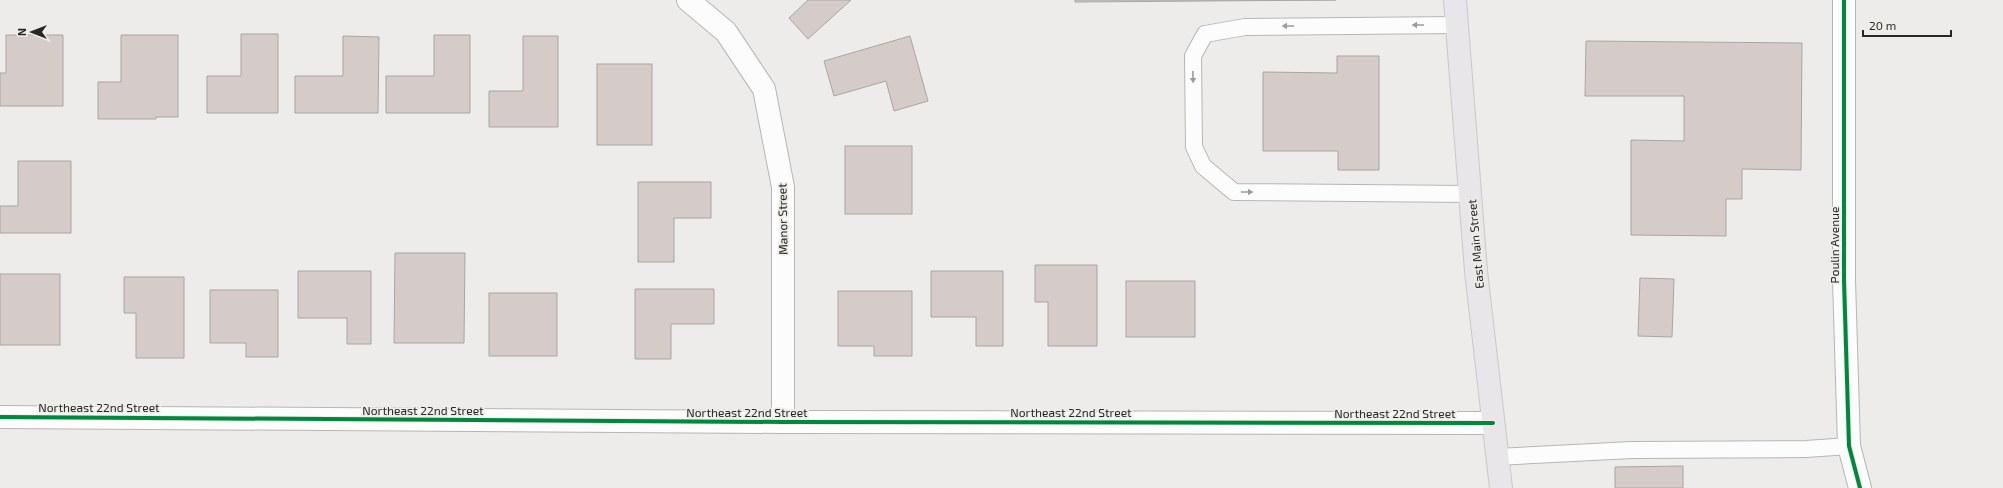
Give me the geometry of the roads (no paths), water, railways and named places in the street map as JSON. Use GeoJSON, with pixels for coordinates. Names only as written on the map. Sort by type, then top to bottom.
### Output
{"type":"FeatureCollection","features":[{"type":"Feature","properties":{"kind":"main road","name":"East Main Street"},"geometry":{"type":"LineString","coordinates":[[1456,0],[1476,271],[1501,488]]}},
{"type":"Feature","properties":{"kind":"street","name":"Manor Street"},"geometry":{"type":"LineString","coordinates":[[688,0],[726,32],[764,89],[783,187],[783,422]]}},
{"type":"Feature","properties":{"kind":"street","name":"Poulin Avenue"},"geometry":{"type":"LineString","coordinates":[[1844,0],[1844,280],[1849,446],[1860,488]]}},
{"type":"Feature","properties":{"kind":"street","name":"Northeast 22nd Street"},"geometry":{"type":"LineString","coordinates":[[0,417],[783,422],[1493,423]]}},
{"type":"Feature","properties":{"kind":"lane"},"geometry":{"type":"LineString","coordinates":[[1457,25],[1245,27],[1205,34],[1193,56],[1194,147],[1203,166],[1234,192],[1471,194]]}},
{"type":"Feature","properties":{"kind":"lane"},"geometry":{"type":"LineString","coordinates":[[1497,457],[1632,450],[1806,449],[1849,446]]}}]}
